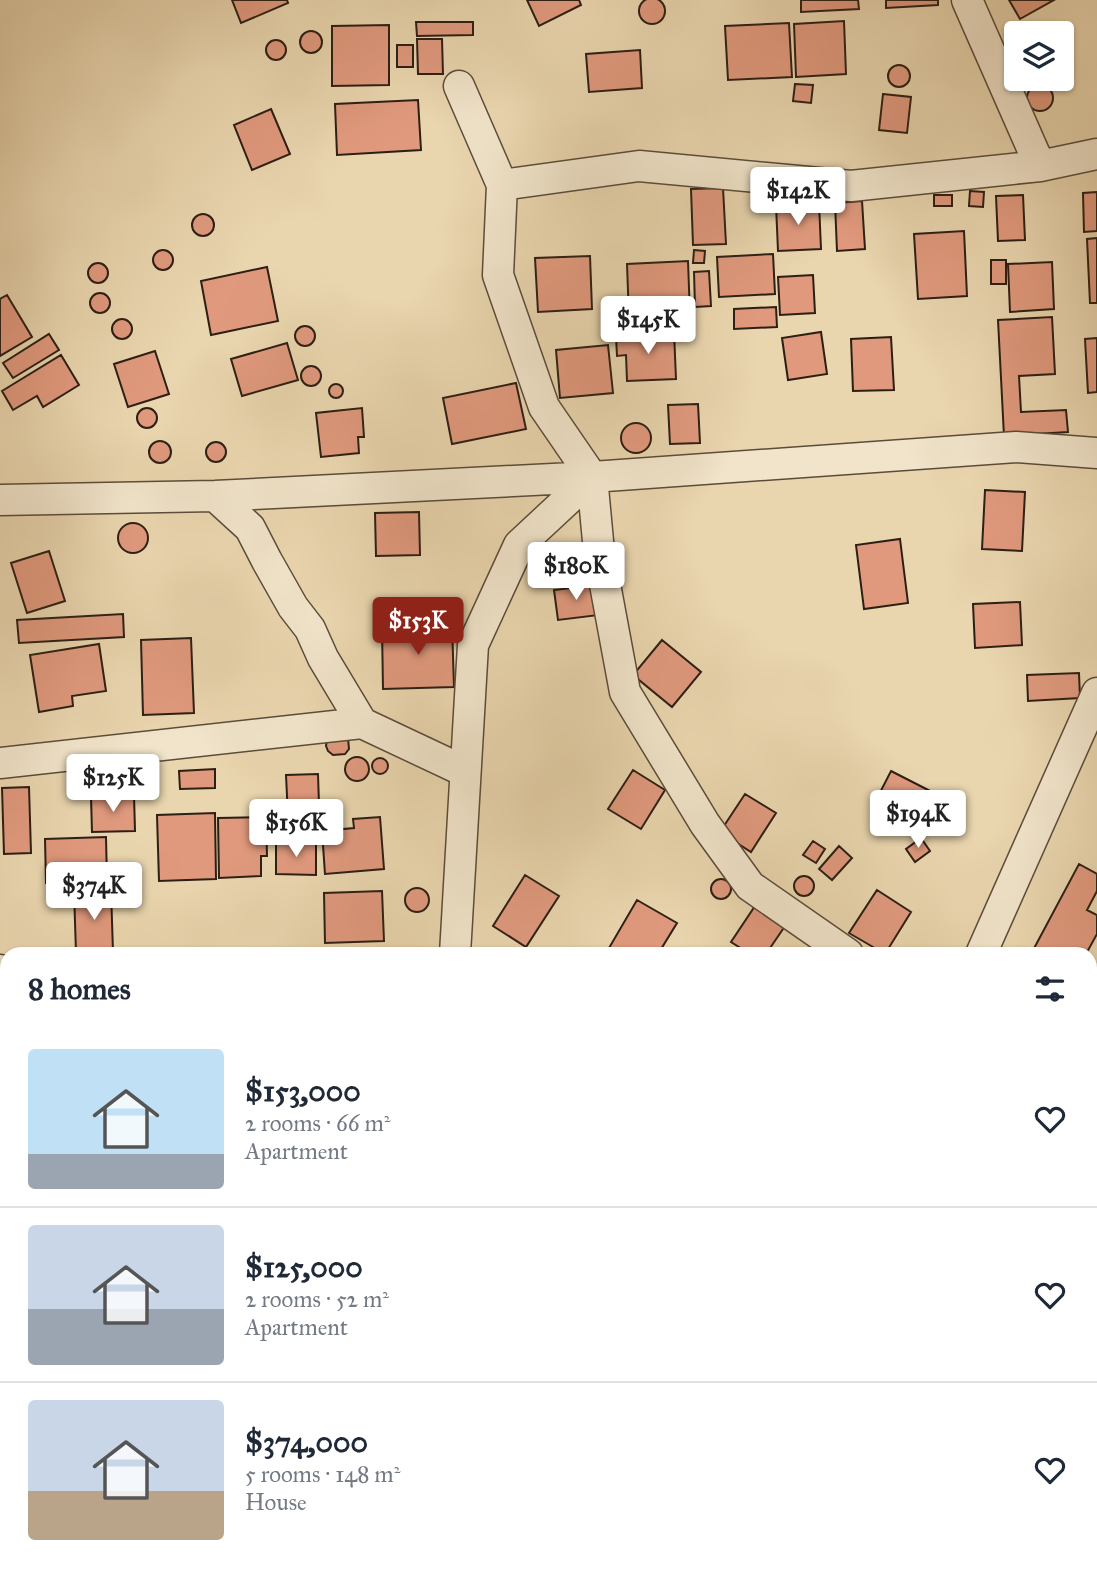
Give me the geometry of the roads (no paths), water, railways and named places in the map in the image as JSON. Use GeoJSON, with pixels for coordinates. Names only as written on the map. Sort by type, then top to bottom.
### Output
{"type":"FeatureCollection","features":[{"type":"Feature","properties":{"kind":"street"},"geometry":{"type":"LineString","coordinates":[[967,0],[1040,166]]}},
{"type":"Feature","properties":{"kind":"street"},"geometry":{"type":"LineString","coordinates":[[459,86],[502,186],[498,275],[544,407],[593,477],[599,552],[625,692],[705,824],[750,886],[838,947]]}},
{"type":"Feature","properties":{"kind":"street"},"geometry":{"type":"LineString","coordinates":[[502,186],[639,166],[851,186],[1040,166],[1097,154]]}},
{"type":"Feature","properties":{"kind":"street"},"geometry":{"type":"LineString","coordinates":[[0,500],[215,496],[593,477],[1016,447],[1097,453]]}},
{"type":"Feature","properties":{"kind":"street"},"geometry":{"type":"LineString","coordinates":[[455,947],[473,645],[519,545],[593,477]]}},
{"type":"Feature","properties":{"kind":"street"},"geometry":{"type":"LineString","coordinates":[[215,496],[250,528],[362,723]]}},
{"type":"Feature","properties":{"kind":"street"},"geometry":{"type":"LineString","coordinates":[[984,947],[1097,693]]}},
{"type":"Feature","properties":{"kind":"street"},"geometry":{"type":"LineString","coordinates":[[0,763],[362,723],[464,771]]}}]}
